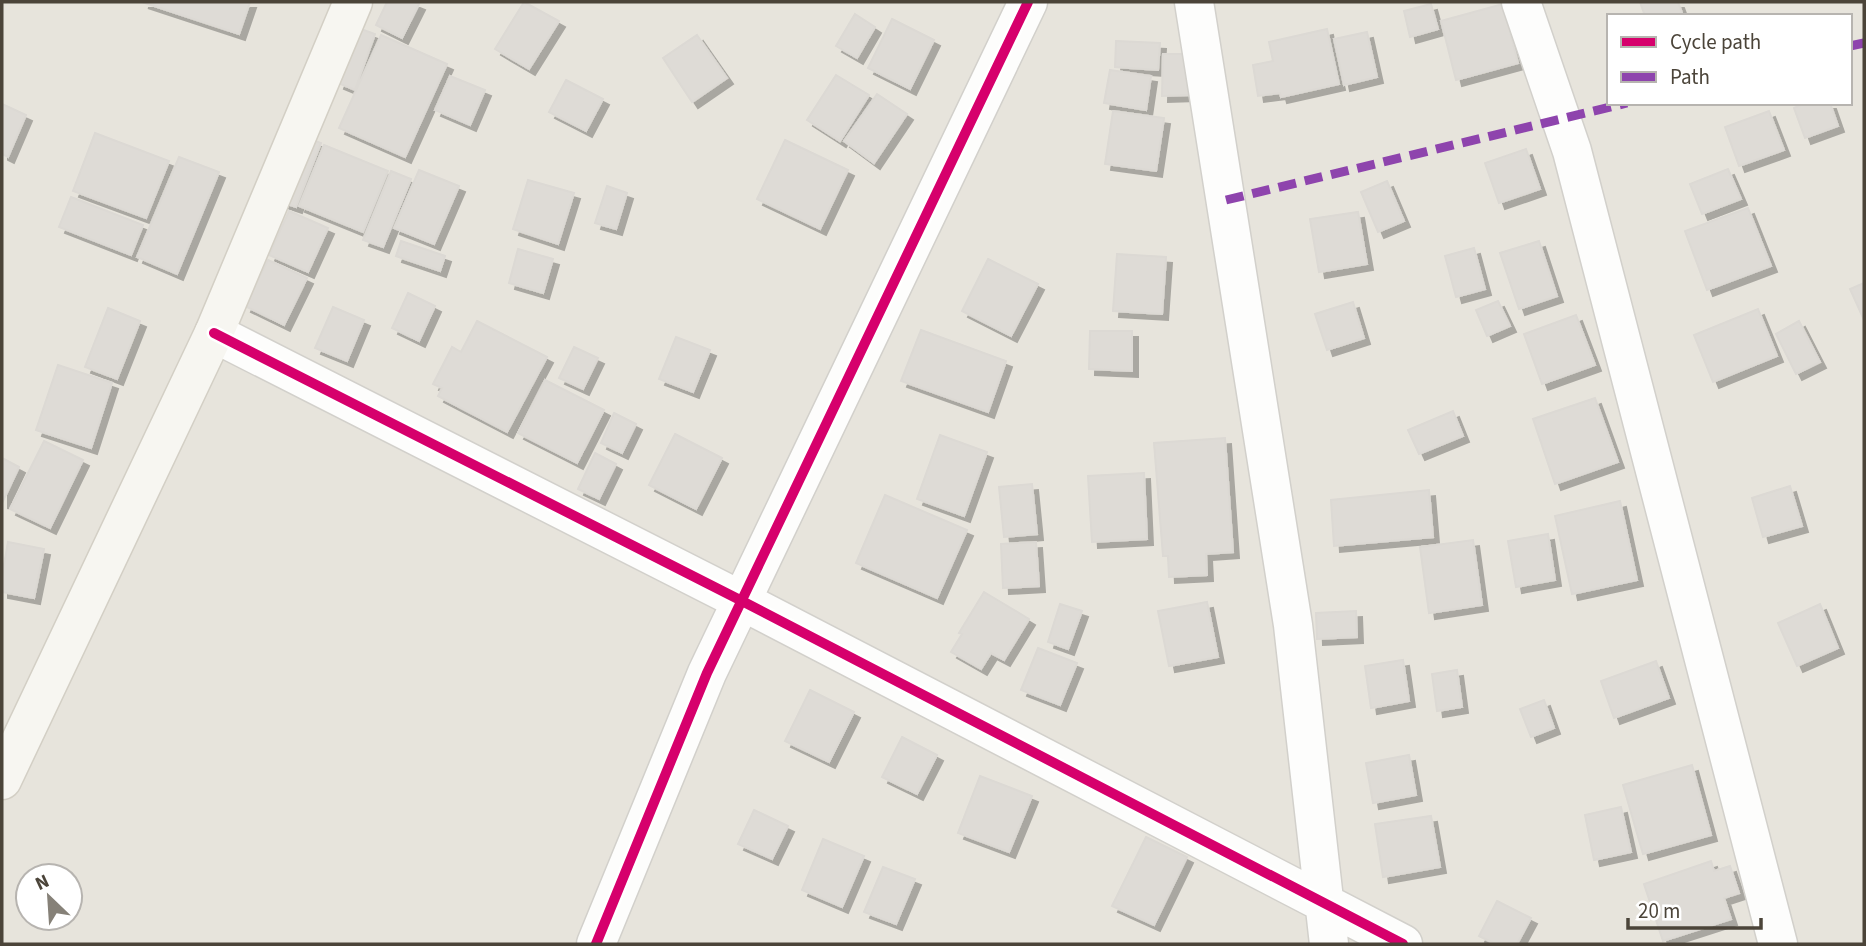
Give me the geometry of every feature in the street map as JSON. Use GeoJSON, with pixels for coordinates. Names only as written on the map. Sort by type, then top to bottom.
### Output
{"type":"FeatureCollection","features":[{"type":"Feature","properties":{"kind":"main road"},"geometry":{"type":"LineString","coordinates":[[2,780],[214,333],[354,2]]}},
{"type":"Feature","properties":{"kind":"street"},"geometry":{"type":"LineString","coordinates":[[596,944],[708,673],[1028,2]]}},
{"type":"Feature","properties":{"kind":"street"},"geometry":{"type":"LineString","coordinates":[[1194,2],[1293,625],[1329,944]]}},
{"type":"Feature","properties":{"kind":"street"},"geometry":{"type":"LineString","coordinates":[[1521,2],[1572,151],[1778,944]]}},
{"type":"Feature","properties":{"kind":"street"},"geometry":{"type":"LineString","coordinates":[[214,333],[742,601],[1403,944]]}},
{"type":"Feature","properties":{"kind":"shaded area"},"geometry":{"type":"Polygon","coordinates":[[[2,2],[1864,2],[1864,944],[2,944],[2,2]]]}},
{"type":"Feature","properties":{"kind":"building"},"geometry":{"type":"Polygon","coordinates":[[[142,2],[250,2],[239,34],[142,2]]]}},
{"type":"Feature","properties":{"kind":"building"},"geometry":{"type":"Polygon","coordinates":[[[387,2],[419,4],[402,38],[376,25],[387,2]]]}},
{"type":"Feature","properties":{"kind":"building"},"geometry":{"type":"Polygon","coordinates":[[[524,2],[559,21],[529,69],[495,49],[524,2]]]}},
{"type":"Feature","properties":{"kind":"building"},"geometry":{"type":"Polygon","coordinates":[[[1640,2],[1678,2],[1682,13],[1680,14],[1644,14],[1640,2]]]}},
{"type":"Feature","properties":{"kind":"building"},"geometry":{"type":"Polygon","coordinates":[[[1431,4],[1438,29],[1410,37],[1404,11],[1431,4]]]}},
{"type":"Feature","properties":{"kind":"building"},"geometry":{"type":"Polygon","coordinates":[[[1503,4],[1518,63],[1456,80],[1441,21],[1503,4]]]}},
{"type":"Feature","properties":{"kind":"building"},"geometry":{"type":"Polygon","coordinates":[[[855,14],[875,27],[857,58],[836,46],[855,14]]]}},
{"type":"Feature","properties":{"kind":"building"},"geometry":{"type":"Polygon","coordinates":[[[892,19],[934,40],[910,89],[868,68],[892,19]]]}},
{"type":"Feature","properties":{"kind":"building"},"geometry":{"type":"Polygon","coordinates":[[[358,28],[375,34],[355,90],[338,83],[358,28]]]}},
{"type":"Feature","properties":{"kind":"building"},"geometry":{"type":"Polygon","coordinates":[[[1327,29],[1339,84],[1281,97],[1280,93],[1258,96],[1253,65],[1273,61],[1269,42],[1327,29]]]}},
{"type":"Feature","properties":{"kind":"building"},"geometry":{"type":"Polygon","coordinates":[[[1367,32],[1377,77],[1344,85],[1334,39],[1367,32]]]}},
{"type":"Feature","properties":{"kind":"building"},"geometry":{"type":"Polygon","coordinates":[[[381,35],[447,64],[405,157],[339,128],[381,35]]]}},
{"type":"Feature","properties":{"kind":"building"},"geometry":{"type":"Polygon","coordinates":[[[697,35],[727,78],[692,102],[663,58],[697,35]]]}},
{"type":"Feature","properties":{"kind":"building"},"geometry":{"type":"Polygon","coordinates":[[[1116,41],[1160,43],[1158,70],[1115,67],[1116,41]]]}},
{"type":"Feature","properties":{"kind":"building"},"geometry":{"type":"Polygon","coordinates":[[[1163,54],[1190,54],[1190,95],[1162,96],[1163,54]]]}},
{"type":"Feature","properties":{"kind":"building"},"geometry":{"type":"Polygon","coordinates":[[[1110,70],[1151,76],[1146,110],[1104,103],[1110,70]]]}},
{"type":"Feature","properties":{"kind":"building"},"geometry":{"type":"Polygon","coordinates":[[[836,75],[869,95],[840,141],[807,120],[836,75]]]}},
{"type":"Feature","properties":{"kind":"building"},"geometry":{"type":"Polygon","coordinates":[[[450,76],[485,90],[470,125],[435,110],[450,76]]]}},
{"type":"Feature","properties":{"kind":"building"},"geometry":{"type":"Polygon","coordinates":[[[566,80],[603,99],[586,131],[549,112],[566,80]]]}},
{"type":"Feature","properties":{"kind":"building"},"geometry":{"type":"Polygon","coordinates":[[[877,94],[907,114],[874,163],[844,141],[877,94]]]}},
{"type":"Feature","properties":{"kind":"building"},"geometry":{"type":"Polygon","coordinates":[[[2,104],[26,115],[8,157],[2,154],[2,104]]]}},
{"type":"Feature","properties":{"kind":"building"},"geometry":{"type":"Polygon","coordinates":[[[1801,105],[1831,105],[1838,126],[1805,138],[1794,108],[1801,105]]]}},
{"type":"Feature","properties":{"kind":"building"},"geometry":{"type":"Polygon","coordinates":[[[1113,111],[1164,118],[1156,171],[1105,164],[1113,111]]]}},
{"type":"Feature","properties":{"kind":"building"},"geometry":{"type":"Polygon","coordinates":[[[1769,111],[1784,150],[1739,166],[1725,127],[1769,111]]]}},
{"type":"Feature","properties":{"kind":"building"},"geometry":{"type":"Polygon","coordinates":[[[95,133],[169,161],[146,218],[73,191],[95,133]]]}},
{"type":"Feature","properties":{"kind":"building"},"geometry":{"type":"Polygon","coordinates":[[[299,135],[321,143],[296,207],[275,200],[299,135]]]}},
{"type":"Feature","properties":{"kind":"building"},"geometry":{"type":"Polygon","coordinates":[[[785,140],[848,170],[820,229],[757,199],[785,140]]]}},
{"type":"Feature","properties":{"kind":"building"},"geometry":{"type":"Polygon","coordinates":[[[324,145],[388,171],[363,232],[299,206],[324,145]]]}},
{"type":"Feature","properties":{"kind":"building"},"geometry":{"type":"Polygon","coordinates":[[[1526,149],[1540,189],[1499,203],[1485,163],[1526,149]]]}},
{"type":"Feature","properties":{"kind":"building"},"geometry":{"type":"Polygon","coordinates":[[[179,157],[219,172],[177,274],[137,257],[179,157]]]}},
{"type":"Feature","properties":{"kind":"building"},"geometry":{"type":"Polygon","coordinates":[[[1728,169],[1741,199],[1702,214],[1690,184],[1728,169]]]}},
{"type":"Feature","properties":{"kind":"building"},"geometry":{"type":"Polygon","coordinates":[[[419,170],[459,186],[434,244],[394,228],[419,170]]]}},
{"type":"Feature","properties":{"kind":"building"},"geometry":{"type":"Polygon","coordinates":[[[391,171],[411,179],[383,247],[363,240],[391,171]]]}},
{"type":"Feature","properties":{"kind":"building"},"geometry":{"type":"Polygon","coordinates":[[[528,180],[574,193],[558,244],[513,229],[528,180]]]}},
{"type":"Feature","properties":{"kind":"building"},"geometry":{"type":"Polygon","coordinates":[[[1387,181],[1404,221],[1378,232],[1361,192],[1387,181]]]}},
{"type":"Feature","properties":{"kind":"building"},"geometry":{"type":"Polygon","coordinates":[[[607,186],[627,193],[616,229],[595,223],[607,186]]]}},
{"type":"Feature","properties":{"kind":"building"},"geometry":{"type":"Polygon","coordinates":[[[71,197],[143,225],[131,255],[59,227],[71,197]]]}},
{"type":"Feature","properties":{"kind":"building"},"geometry":{"type":"Polygon","coordinates":[[[1748,208],[1771,266],[1707,290],[1685,231],[1748,208]]]}},
{"type":"Feature","properties":{"kind":"building"},"geometry":{"type":"Polygon","coordinates":[[[289,211],[328,228],[308,272],[269,255],[289,211]]]}},
{"type":"Feature","properties":{"kind":"building"},"geometry":{"type":"Polygon","coordinates":[[[1358,212],[1367,264],[1319,272],[1310,219],[1358,212]]]}},
{"type":"Feature","properties":{"kind":"building"},"geometry":{"type":"Polygon","coordinates":[[[401,241],[445,256],[440,271],[396,256],[401,241]]]}},
{"type":"Feature","properties":{"kind":"building"},"geometry":{"type":"Polygon","coordinates":[[[1539,241],[1557,296],[1519,309],[1500,253],[1539,241]]]}},
{"type":"Feature","properties":{"kind":"building"},"geometry":{"type":"Polygon","coordinates":[[[1474,248],[1485,289],[1456,297],[1445,256],[1474,248]]]}},
{"type":"Feature","properties":{"kind":"building"},"geometry":{"type":"Polygon","coordinates":[[[518,249],[553,259],[543,293],[509,283],[518,249]]]}},
{"type":"Feature","properties":{"kind":"building"},"geometry":{"type":"Polygon","coordinates":[[[1117,254],[1166,257],[1162,314],[1113,311],[1117,254]]]}},
{"type":"Feature","properties":{"kind":"building"},"geometry":{"type":"Polygon","coordinates":[[[988,259],[1038,284],[1011,336],[962,311],[988,259]]]}},
{"type":"Feature","properties":{"kind":"building"},"geometry":{"type":"Polygon","coordinates":[[[268,260],[307,278],[284,325],[245,306],[268,260]]]}},
{"type":"Feature","properties":{"kind":"building"},"geometry":{"type":"Polygon","coordinates":[[[1864,283],[1864,320],[1850,289],[1864,283]]]}},
{"type":"Feature","properties":{"kind":"building"},"geometry":{"type":"Polygon","coordinates":[[[408,293],[435,306],[419,341],[392,328],[408,293]]]}},
{"type":"Feature","properties":{"kind":"building"},"geometry":{"type":"Polygon","coordinates":[[[1498,301],[1510,326],[1487,336],[1476,310],[1498,301]]]}},
{"type":"Feature","properties":{"kind":"building"},"geometry":{"type":"Polygon","coordinates":[[[1353,302],[1364,338],[1327,350],[1315,314],[1353,302]]]}},
{"type":"Feature","properties":{"kind":"building"},"geometry":{"type":"Polygon","coordinates":[[[333,307],[364,320],[347,361],[315,348],[333,307]]]}},
{"type":"Feature","properties":{"kind":"building"},"geometry":{"type":"Polygon","coordinates":[[[108,308],[140,321],[117,379],[85,367],[108,308]]]}},
{"type":"Feature","properties":{"kind":"building"},"geometry":{"type":"Polygon","coordinates":[[[1758,309],[1777,356],[1713,382],[1694,335],[1758,309]]]}},
{"type":"Feature","properties":{"kind":"building"},"geometry":{"type":"Polygon","coordinates":[[[1576,315],[1595,365],[1542,384],[1524,334],[1576,315]]]}},
{"type":"Feature","properties":{"kind":"building"},"geometry":{"type":"Polygon","coordinates":[[[477,321],[547,357],[507,432],[438,396],[442,388],[433,384],[452,347],[461,352],[477,321]]]}},
{"type":"Feature","properties":{"kind":"building"},"geometry":{"type":"Polygon","coordinates":[[[1799,321],[1820,362],[1796,374],[1776,334],[1799,321]]]}},
{"type":"Feature","properties":{"kind":"building"},"geometry":{"type":"Polygon","coordinates":[[[921,330],[1006,361],[988,412],[901,381],[921,330]]]}},
{"type":"Feature","properties":{"kind":"building"},"geometry":{"type":"Polygon","coordinates":[[[1090,331],[1132,331],[1132,371],[1089,369],[1090,331]]]}},
{"type":"Feature","properties":{"kind":"building"},"geometry":{"type":"Polygon","coordinates":[[[676,337],[710,350],[693,392],[659,379],[676,337]]]}},
{"type":"Feature","properties":{"kind":"building"},"geometry":{"type":"Polygon","coordinates":[[[574,347],[598,358],[583,389],[559,378],[574,347]]]}},
{"type":"Feature","properties":{"kind":"building"},"geometry":{"type":"Polygon","coordinates":[[[58,365],[112,383],[91,448],[36,430],[58,365]]]}},
{"type":"Feature","properties":{"kind":"building"},"geometry":{"type":"Polygon","coordinates":[[[545,380],[604,410],[577,463],[518,433],[545,380]]]}},
{"type":"Feature","properties":{"kind":"building"},"geometry":{"type":"Polygon","coordinates":[[[1595,398],[1618,462],[1555,484],[1533,419],[1595,398]]]}},
{"type":"Feature","properties":{"kind":"building"},"geometry":{"type":"Polygon","coordinates":[[[1453,411],[1463,436],[1419,454],[1408,430],[1453,411]]]}},
{"type":"Feature","properties":{"kind":"building"},"geometry":{"type":"Polygon","coordinates":[[[614,413],[636,424],[622,453],[601,443],[614,413]]]}},
{"type":"Feature","properties":{"kind":"building"},"geometry":{"type":"Polygon","coordinates":[[[675,434],[722,458],[696,509],[649,485],[675,434]]]}},
{"type":"Feature","properties":{"kind":"building"},"geometry":{"type":"Polygon","coordinates":[[[940,435],[987,452],[964,516],[917,499],[940,435]]]}},
{"type":"Feature","properties":{"kind":"building"},"geometry":{"type":"Polygon","coordinates":[[[1225,438],[1233,552],[1206,554],[1207,575],[1169,577],[1168,556],[1163,556],[1154,443],[1225,438]]]}},
{"type":"Feature","properties":{"kind":"building"},"geometry":{"type":"Polygon","coordinates":[[[44,441],[83,460],[50,528],[10,509],[44,441]]]}},
{"type":"Feature","properties":{"kind":"building"},"geometry":{"type":"Polygon","coordinates":[[[595,453],[616,464],[599,499],[578,489],[595,453]]]}},
{"type":"Feature","properties":{"kind":"building"},"geometry":{"type":"Polygon","coordinates":[[[2,458],[19,467],[2,503],[2,458]]]}},
{"type":"Feature","properties":{"kind":"building"},"geometry":{"type":"Polygon","coordinates":[[[1144,473],[1147,539],[1092,542],[1088,476],[1144,473]]]}},
{"type":"Feature","properties":{"kind":"building"},"geometry":{"type":"Polygon","coordinates":[[[1032,484],[1037,534],[1004,537],[999,487],[1032,484]]]}},
{"type":"Feature","properties":{"kind":"building"},"geometry":{"type":"Polygon","coordinates":[[[1790,486],[1802,526],[1763,537],[1752,498],[1790,486]]]}},
{"type":"Feature","properties":{"kind":"building"},"geometry":{"type":"Polygon","coordinates":[[[1429,490],[1433,537],[1334,546],[1331,500],[1429,490]]]}},
{"type":"Feature","properties":{"kind":"building"},"geometry":{"type":"Polygon","coordinates":[[[885,495],[967,530],[937,598],[856,563],[885,495]]]}},
{"type":"Feature","properties":{"kind":"building"},"geometry":{"type":"Polygon","coordinates":[[[1620,501],[1637,580],[1572,594],[1555,516],[1620,501]]]}},
{"type":"Feature","properties":{"kind":"building"},"geometry":{"type":"Polygon","coordinates":[[[1548,534],[1555,580],[1516,587],[1508,541],[1548,534]]]}},
{"type":"Feature","properties":{"kind":"building"},"geometry":{"type":"Polygon","coordinates":[[[1473,540],[1482,605],[1429,613],[1420,547],[1473,540]]]}},
{"type":"Feature","properties":{"kind":"building"},"geometry":{"type":"Polygon","coordinates":[[[8,542],[44,549],[34,598],[2,592],[8,542]]]}},
{"type":"Feature","properties":{"kind":"building"},"geometry":{"type":"Polygon","coordinates":[[[1036,542],[1039,586],[1003,588],[1001,544],[1036,542]]]}},
{"type":"Feature","properties":{"kind":"building"},"geometry":{"type":"Polygon","coordinates":[[[984,592],[1029,619],[1004,660],[991,653],[981,669],[951,652],[962,634],[959,633],[984,592]]]}},
{"type":"Feature","properties":{"kind":"building"},"geometry":{"type":"Polygon","coordinates":[[[1207,602],[1218,657],[1169,666],[1158,611],[1207,602]]]}},
{"type":"Feature","properties":{"kind":"building"},"geometry":{"type":"Polygon","coordinates":[[[1060,604],[1082,611],[1068,649],[1048,642],[1060,604]]]}},
{"type":"Feature","properties":{"kind":"building"},"geometry":{"type":"Polygon","coordinates":[[[1820,604],[1838,648],[1797,666],[1778,623],[1820,604]]]}},
{"type":"Feature","properties":{"kind":"building"},"geometry":{"type":"Polygon","coordinates":[[[1356,611],[1357,637],[1317,639],[1316,613],[1356,611]]]}},
{"type":"Feature","properties":{"kind":"building"},"geometry":{"type":"Polygon","coordinates":[[[1038,648],[1077,663],[1060,705],[1021,690],[1038,648]]]}},
{"type":"Feature","properties":{"kind":"building"},"geometry":{"type":"Polygon","coordinates":[[[1403,660],[1409,701],[1371,708],[1365,666],[1403,660]]]}},
{"type":"Feature","properties":{"kind":"building"},"geometry":{"type":"Polygon","coordinates":[[[1656,661],[1669,698],[1614,718],[1601,681],[1656,661]]]}},
{"type":"Feature","properties":{"kind":"building"},"geometry":{"type":"Polygon","coordinates":[[[1457,670],[1462,707],[1437,711],[1432,674],[1457,670]]]}},
{"type":"Feature","properties":{"kind":"building"},"geometry":{"type":"Polygon","coordinates":[[[810,690],[854,712],[829,762],[785,741],[810,690]]]}},
{"type":"Feature","properties":{"kind":"building"},"geometry":{"type":"Polygon","coordinates":[[[1544,700],[1554,728],[1531,737],[1520,709],[1544,700]]]}},
{"type":"Feature","properties":{"kind":"building"},"geometry":{"type":"Polygon","coordinates":[[[902,737],[937,755],[917,794],[882,777],[902,737]]]}},
{"type":"Feature","properties":{"kind":"building"},"geometry":{"type":"Polygon","coordinates":[[[1409,755],[1416,795],[1373,803],[1366,763],[1409,755]]]}},
{"type":"Feature","properties":{"kind":"building"},"geometry":{"type":"Polygon","coordinates":[[[1692,765],[1711,835],[1643,854],[1623,785],[1692,765]]]}},
{"type":"Feature","properties":{"kind":"building"},"geometry":{"type":"Polygon","coordinates":[[[980,776],[1032,796],[1009,852],[958,833],[980,776]]]}},
{"type":"Feature","properties":{"kind":"building"},"geometry":{"type":"Polygon","coordinates":[[[1621,807],[1631,852],[1594,860],[1585,815],[1621,807]]]}},
{"type":"Feature","properties":{"kind":"building"},"geometry":{"type":"Polygon","coordinates":[[[754,810],[788,826],[772,859],[738,844],[754,810]]]}},
{"type":"Feature","properties":{"kind":"building"},"geometry":{"type":"Polygon","coordinates":[[[1431,816],[1440,867],[1383,877],[1375,824],[1431,816]]]}},
{"type":"Feature","properties":{"kind":"building"},"geometry":{"type":"Polygon","coordinates":[[[1146,837],[1187,857],[1154,925],[1112,906],[1146,837]]]}},
{"type":"Feature","properties":{"kind":"building"},"geometry":{"type":"Polygon","coordinates":[[[823,839],[864,856],[842,907],[802,890],[823,839]]]}},
{"type":"Feature","properties":{"kind":"building"},"geometry":{"type":"Polygon","coordinates":[[[1711,861],[1714,871],[1730,866],[1739,893],[1724,898],[1731,919],[1663,941],[1644,884],[1711,861]]]}},
{"type":"Feature","properties":{"kind":"building"},"geometry":{"type":"Polygon","coordinates":[[[883,867],[915,879],[896,924],[864,912],[883,867]]]}},
{"type":"Feature","properties":{"kind":"building"},"geometry":{"type":"Polygon","coordinates":[[[1497,901],[1531,918],[1517,944],[1495,944],[1479,936],[1497,901]]]}},
{"type":"Feature","properties":{"kind":"marked path"},"geometry":{"type":"LineString","coordinates":[[1852,46],[1864,43]]}},
{"type":"Feature","properties":{"kind":"marked path"},"geometry":{"type":"LineString","coordinates":[[1226,200],[1619,105]]}},
{"type":"Feature","properties":{"kind":"cycle path"},"geometry":{"type":"LineString","coordinates":[[596,944],[707,673],[1028,2]]}},
{"type":"Feature","properties":{"kind":"cycle path"},"geometry":{"type":"LineString","coordinates":[[214,333],[742,601],[1403,944]]}}]}
